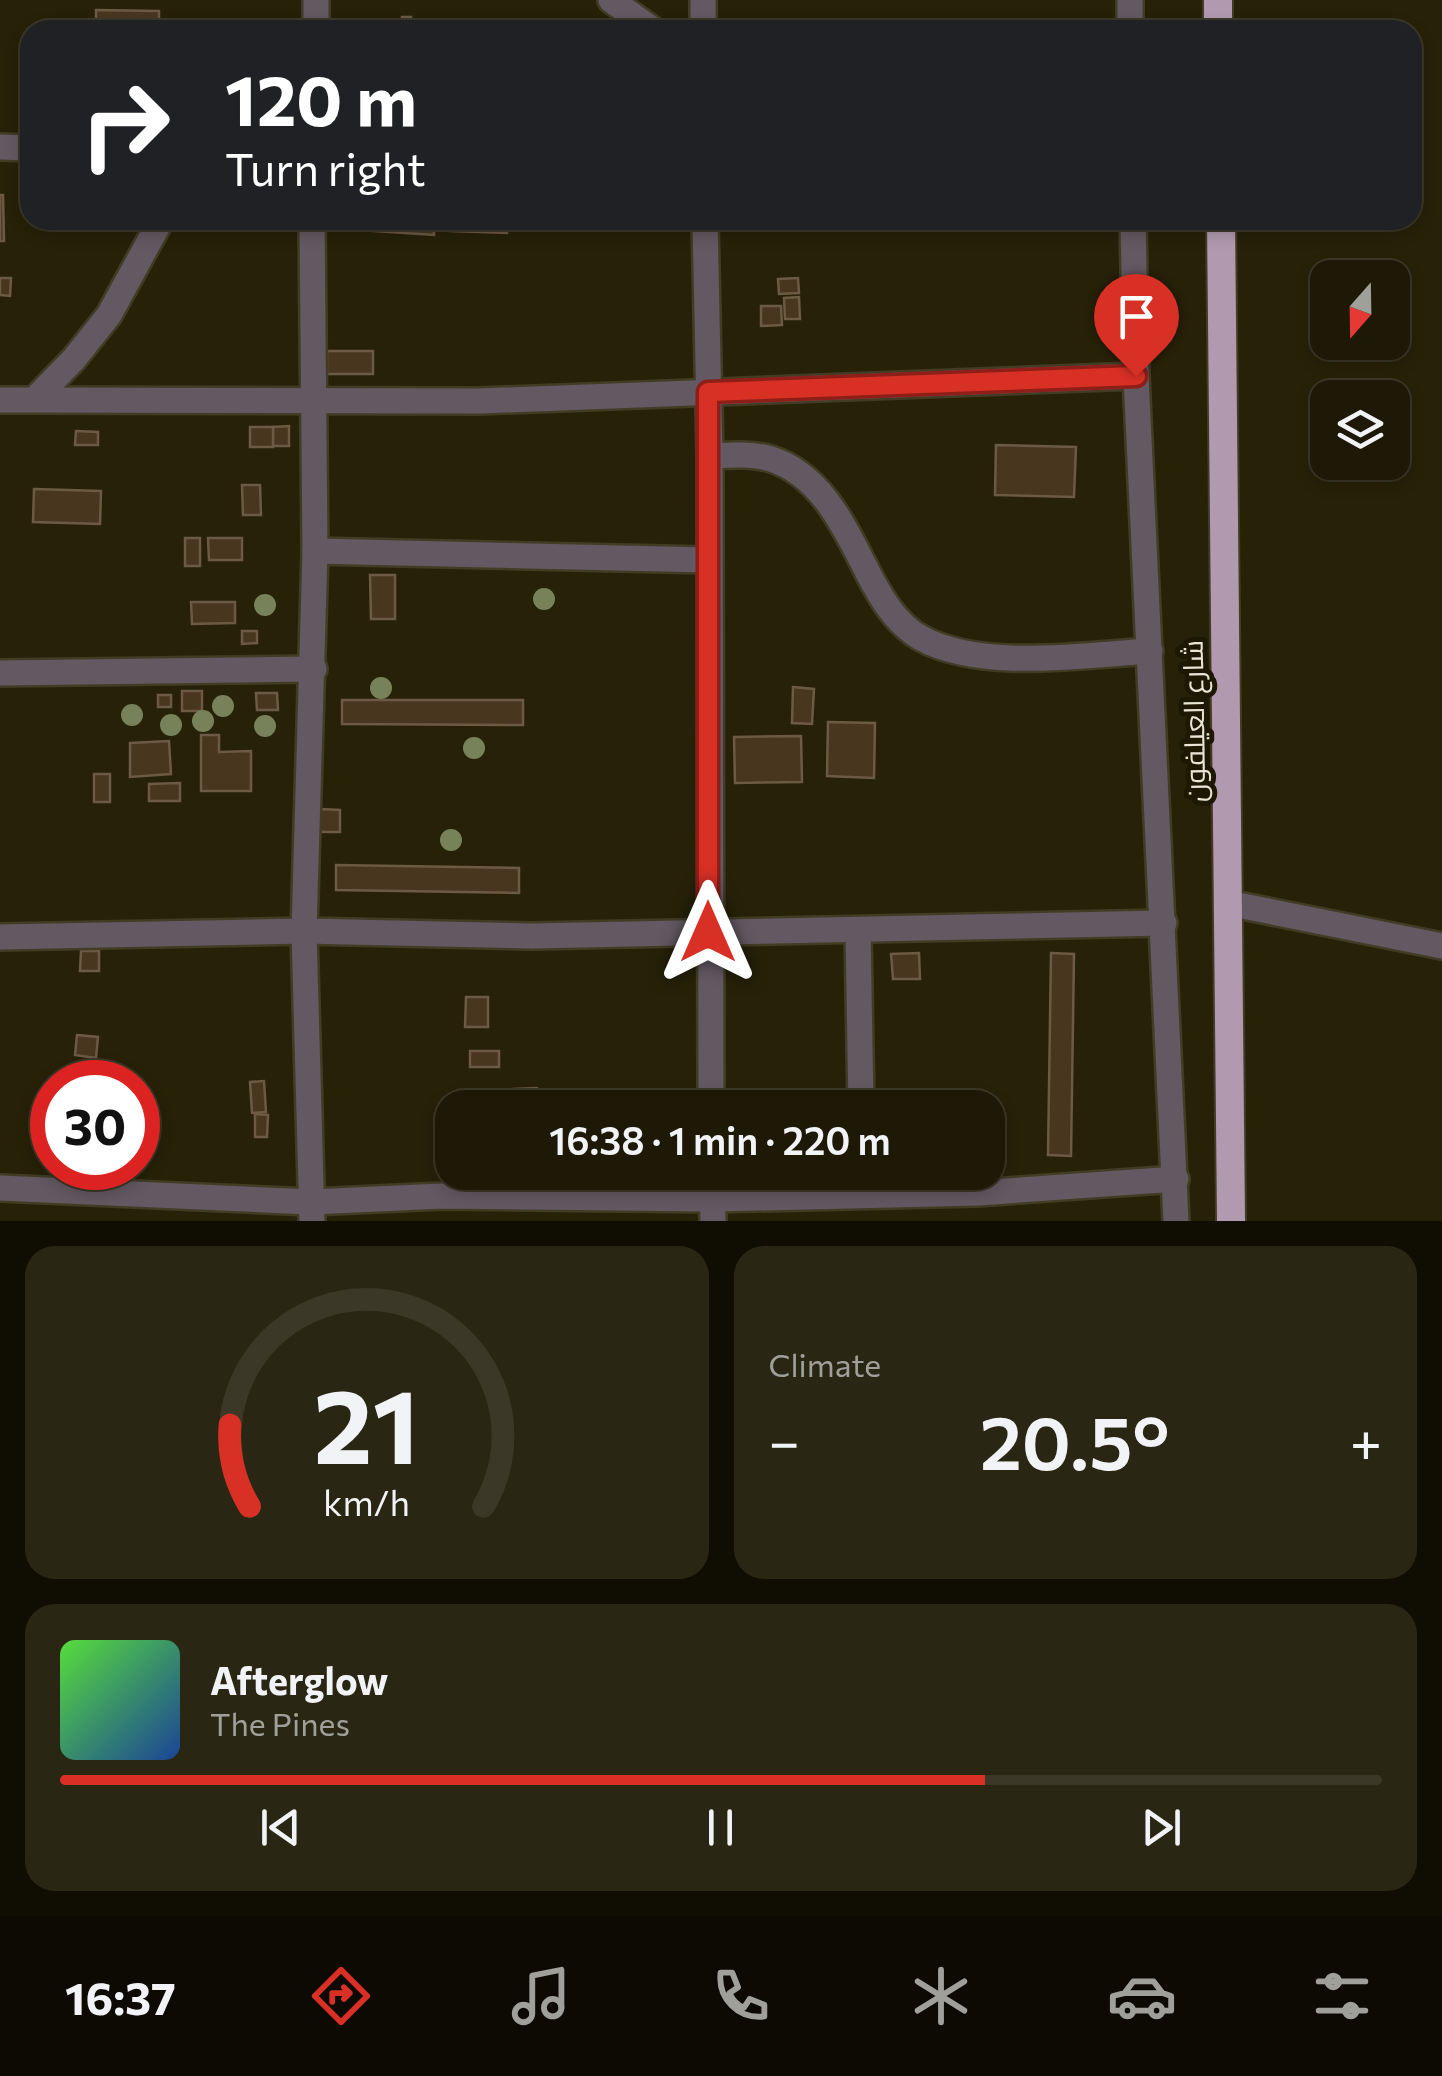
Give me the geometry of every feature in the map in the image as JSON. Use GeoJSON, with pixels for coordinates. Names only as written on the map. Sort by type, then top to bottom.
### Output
{"type":"FeatureCollection","features":[{"type":"Feature","properties":{"kind":"highway","name":"شارع العيلفون"},"geometry":{"type":"LineString","coordinates":[[1221,230],[1231,1221]]}},
{"type":"Feature","properties":{"kind":"street"},"geometry":{"type":"LineString","coordinates":[[610,0],[639,20]]}},
{"type":"Feature","properties":{"kind":"street"},"geometry":{"type":"LineString","coordinates":[[36,398],[110,315],[156,230]]}},
{"type":"Feature","properties":{"kind":"street"},"geometry":{"type":"LineString","coordinates":[[311,1212],[304,931],[314,669],[312,230]]}},
{"type":"Feature","properties":{"kind":"street"},"geometry":{"type":"LineString","coordinates":[[705,230],[710,456],[711,1090]]}},
{"type":"Feature","properties":{"kind":"street"},"geometry":{"type":"LineString","coordinates":[[1134,230],[1136,376],[1176,1221]]}},
{"type":"Feature","properties":{"kind":"street"},"geometry":{"type":"LineString","coordinates":[[0,400],[479,400],[1136,376]]}},
{"type":"Feature","properties":{"kind":"street"},"geometry":{"type":"LineString","coordinates":[[710,456],[771,459],[806,479],[842,521],[882,599],[900,622],[921,638],[982,655],[1042,657],[1150,652]]}},
{"type":"Feature","properties":{"kind":"street"},"geometry":{"type":"LineString","coordinates":[[315,550],[708,560]]}},
{"type":"Feature","properties":{"kind":"street"},"geometry":{"type":"LineString","coordinates":[[0,673],[314,669]]}},
{"type":"Feature","properties":{"kind":"street"},"geometry":{"type":"LineString","coordinates":[[1228,903],[1442,946]]}},
{"type":"Feature","properties":{"kind":"street"},"geometry":{"type":"LineString","coordinates":[[0,937],[304,931],[532,936],[1164,923]]}},
{"type":"Feature","properties":{"kind":"street"},"geometry":{"type":"LineString","coordinates":[[858,930],[860,1090]]}},
{"type":"Feature","properties":{"kind":"street"},"geometry":{"type":"LineString","coordinates":[[939,1190],[978,1193],[1176,1178]]}},
{"type":"Feature","properties":{"kind":"street"},"geometry":{"type":"LineString","coordinates":[[0,1188],[311,1212],[442,1196],[713,1210],[828,1190]]}},
{"type":"Feature","properties":{"kind":"building"},"geometry":{"type":"Polygon","coordinates":[[[96,10],[159,11],[159,20],[96,20],[96,10]]]}},
{"type":"Feature","properties":{"kind":"building"},"geometry":{"type":"Polygon","coordinates":[[[3,195],[4,241],[0,241],[3,195]]]}},
{"type":"Feature","properties":{"kind":"building"},"geometry":{"type":"Polygon","coordinates":[[[360,230],[434,230],[434,235],[360,230]]]}},
{"type":"Feature","properties":{"kind":"building"},"geometry":{"type":"Polygon","coordinates":[[[450,230],[507,230],[507,233],[450,230]]]}},
{"type":"Feature","properties":{"kind":"building"},"geometry":{"type":"Polygon","coordinates":[[[0,278],[11,278],[10,296],[0,295],[0,278]]]}},
{"type":"Feature","properties":{"kind":"building"},"geometry":{"type":"Polygon","coordinates":[[[798,278],[799,293],[779,294],[778,279],[798,278]]]}},
{"type":"Feature","properties":{"kind":"building"},"geometry":{"type":"Polygon","coordinates":[[[799,297],[800,319],[785,319],[784,298],[799,297]]]}},
{"type":"Feature","properties":{"kind":"building"},"geometry":{"type":"Polygon","coordinates":[[[761,306],[781,306],[782,325],[761,326],[761,306]]]}},
{"type":"Feature","properties":{"kind":"building"},"geometry":{"type":"Polygon","coordinates":[[[327,351],[373,351],[373,374],[327,374],[327,351]]]}},
{"type":"Feature","properties":{"kind":"building"},"geometry":{"type":"Polygon","coordinates":[[[289,426],[289,446],[273,446],[273,427],[289,426]]]}},
{"type":"Feature","properties":{"kind":"building"},"geometry":{"type":"Polygon","coordinates":[[[250,427],[273,427],[273,447],[250,447],[250,427]]]}},
{"type":"Feature","properties":{"kind":"building"},"geometry":{"type":"Polygon","coordinates":[[[76,431],[98,432],[98,445],[75,445],[76,431]]]}},
{"type":"Feature","properties":{"kind":"building"},"geometry":{"type":"Polygon","coordinates":[[[996,445],[1076,447],[1074,497],[995,495],[996,445]]]}},
{"type":"Feature","properties":{"kind":"building"},"geometry":{"type":"Polygon","coordinates":[[[242,485],[260,485],[261,515],[243,515],[242,485]]]}},
{"type":"Feature","properties":{"kind":"building"},"geometry":{"type":"Polygon","coordinates":[[[34,489],[101,491],[100,524],[33,522],[34,489]]]}},
{"type":"Feature","properties":{"kind":"building"},"geometry":{"type":"Polygon","coordinates":[[[185,538],[200,538],[200,566],[185,566],[185,538]]]}},
{"type":"Feature","properties":{"kind":"building"},"geometry":{"type":"Polygon","coordinates":[[[208,538],[242,538],[242,560],[209,560],[208,538]]]}},
{"type":"Feature","properties":{"kind":"building"},"geometry":{"type":"Polygon","coordinates":[[[370,575],[395,575],[395,619],[371,619],[370,575]]]}},
{"type":"Feature","properties":{"kind":"building"},"geometry":{"type":"Polygon","coordinates":[[[191,602],[235,602],[235,623],[192,624],[191,602]]]}},
{"type":"Feature","properties":{"kind":"building"},"geometry":{"type":"Polygon","coordinates":[[[242,631],[257,631],[257,643],[242,644],[242,631]]]}},
{"type":"Feature","properties":{"kind":"building"},"geometry":{"type":"Polygon","coordinates":[[[793,687],[814,689],[812,724],[792,723],[793,687]]]}},
{"type":"Feature","properties":{"kind":"building"},"geometry":{"type":"Polygon","coordinates":[[[182,691],[202,691],[202,711],[182,711],[182,691]]]}},
{"type":"Feature","properties":{"kind":"building"},"geometry":{"type":"Polygon","coordinates":[[[256,693],[277,693],[278,710],[257,710],[256,693]]]}},
{"type":"Feature","properties":{"kind":"building"},"geometry":{"type":"Polygon","coordinates":[[[158,695],[171,695],[171,707],[158,707],[158,695]]]}},
{"type":"Feature","properties":{"kind":"building"},"geometry":{"type":"Polygon","coordinates":[[[342,700],[523,700],[523,725],[342,724],[342,700]]]}},
{"type":"Feature","properties":{"kind":"building"},"geometry":{"type":"Polygon","coordinates":[[[828,722],[875,723],[874,778],[827,776],[828,722]]]}},
{"type":"Feature","properties":{"kind":"building"},"geometry":{"type":"Polygon","coordinates":[[[201,735],[219,735],[219,752],[251,751],[251,791],[201,791],[201,735]]]}},
{"type":"Feature","properties":{"kind":"building"},"geometry":{"type":"Polygon","coordinates":[[[801,736],[802,782],[735,783],[734,737],[801,736]]]}},
{"type":"Feature","properties":{"kind":"building"},"geometry":{"type":"Polygon","coordinates":[[[169,741],[171,774],[130,777],[130,743],[169,741]]]}},
{"type":"Feature","properties":{"kind":"building"},"geometry":{"type":"Polygon","coordinates":[[[94,774],[110,774],[110,802],[94,802],[94,774]]]}},
{"type":"Feature","properties":{"kind":"building"},"geometry":{"type":"Polygon","coordinates":[[[180,783],[180,801],[149,801],[149,784],[180,783]]]}},
{"type":"Feature","properties":{"kind":"building"},"geometry":{"type":"Polygon","coordinates":[[[320,809],[340,810],[340,832],[320,832],[320,809]]]}},
{"type":"Feature","properties":{"kind":"building"},"geometry":{"type":"Polygon","coordinates":[[[336,865],[519,868],[519,893],[336,890],[336,865]]]}},
{"type":"Feature","properties":{"kind":"building"},"geometry":{"type":"Polygon","coordinates":[[[81,951],[99,951],[99,971],[80,971],[81,951]]]}},
{"type":"Feature","properties":{"kind":"building"},"geometry":{"type":"Polygon","coordinates":[[[919,953],[920,979],[893,979],[891,954],[919,953]]]}},
{"type":"Feature","properties":{"kind":"building"},"geometry":{"type":"Polygon","coordinates":[[[1051,953],[1074,954],[1071,1156],[1048,1155],[1051,953]]]}},
{"type":"Feature","properties":{"kind":"building"},"geometry":{"type":"Polygon","coordinates":[[[466,997],[488,997],[488,1027],[465,1027],[466,997]]]}},
{"type":"Feature","properties":{"kind":"building"},"geometry":{"type":"Polygon","coordinates":[[[77,1035],[98,1037],[96,1058],[75,1055],[77,1035]]]}},
{"type":"Feature","properties":{"kind":"building"},"geometry":{"type":"Polygon","coordinates":[[[470,1051],[499,1051],[499,1067],[470,1067],[470,1051]]]}},
{"type":"Feature","properties":{"kind":"building"},"geometry":{"type":"Polygon","coordinates":[[[264,1081],[266,1112],[252,1113],[250,1082],[264,1081]]]}},
{"type":"Feature","properties":{"kind":"building"},"geometry":{"type":"Polygon","coordinates":[[[255,1114],[268,1115],[267,1137],[255,1137],[255,1114]]]}},
{"type":"Feature","properties":{"kind":"route"},"geometry":{"type":"LineString","coordinates":[[708,932],[708,392],[1136,376]]}}]}
